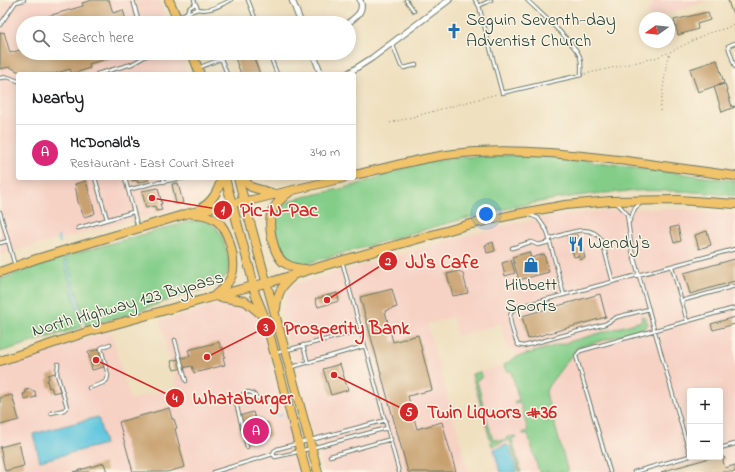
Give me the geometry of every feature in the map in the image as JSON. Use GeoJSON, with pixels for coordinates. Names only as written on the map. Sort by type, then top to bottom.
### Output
{"type":"FeatureCollection","features":[{"type":"Feature","properties":{"kind":"main road"},"geometry":{"type":"LineString","coordinates":[[169,0],[176,16]]}},
{"type":"Feature","properties":{"kind":"main road"},"geometry":{"type":"LineString","coordinates":[[732,0],[735,10]]}},
{"type":"Feature","properties":{"kind":"main road"},"geometry":{"type":"LineString","coordinates":[[195,60],[199,71]]}},
{"type":"Feature","properties":{"kind":"main road"},"geometry":{"type":"LineString","coordinates":[[356,174],[418,159],[446,155],[475,152],[528,151],[577,154],[735,176]]}},
{"type":"Feature","properties":{"kind":"main road"},"geometry":{"type":"LineString","coordinates":[[190,213],[204,206],[210,201],[222,180]]}},
{"type":"Feature","properties":{"kind":"main road"},"geometry":{"type":"LineString","coordinates":[[224,180],[255,294],[264,318],[306,472]]}},
{"type":"Feature","properties":{"kind":"main road"},"geometry":{"type":"LineString","coordinates":[[239,180],[318,472]]}},
{"type":"Feature","properties":{"kind":"main road"},"geometry":{"type":"LineString","coordinates":[[244,180],[251,187],[277,194]]}},
{"type":"Feature","properties":{"kind":"main road"},"geometry":{"type":"LineString","coordinates":[[0,272],[15,266],[190,213],[334,180]]}},
{"type":"Feature","properties":{"kind":"main road"},"geometry":{"type":"LineString","coordinates":[[293,189],[272,211],[270,228],[273,241],[278,256],[283,261],[296,269],[312,269]]}},
{"type":"Feature","properties":{"kind":"main road","name":"North Highway 123 Bypass"},"geometry":{"type":"LineString","coordinates":[[0,360],[87,332],[266,283],[467,225],[517,214],[565,205],[610,201],[679,200],[735,204]]}},
{"type":"Feature","properties":{"kind":"main road"},"geometry":{"type":"LineString","coordinates":[[190,213],[215,220],[221,225],[228,240],[233,258],[231,277],[222,289],[212,297]]}},
{"type":"Feature","properties":{"kind":"main road"},"geometry":{"type":"LineString","coordinates":[[275,316],[276,301],[280,290],[294,275]]}},
{"type":"Feature","properties":{"kind":"main road"},"geometry":{"type":"LineString","coordinates":[[212,297],[245,301],[264,318]]}},
{"type":"Feature","properties":{"kind":"street"},"geometry":{"type":"LineString","coordinates":[[292,0],[298,16]]}},
{"type":"Feature","properties":{"kind":"street"},"geometry":{"type":"LineString","coordinates":[[356,17],[361,11],[362,7],[360,0]]}},
{"type":"Feature","properties":{"kind":"street"},"geometry":{"type":"LineString","coordinates":[[350,72],[392,43],[448,0]]}},
{"type":"Feature","properties":{"kind":"street"},"geometry":{"type":"LineString","coordinates":[[316,60],[320,72]]}},
{"type":"Feature","properties":{"kind":"lane"},"geometry":{"type":"LineString","coordinates":[[0,25],[16,2],[24,0]]}},
{"type":"Feature","properties":{"kind":"lane"},"geometry":{"type":"LineString","coordinates":[[133,0],[138,16]]}},
{"type":"Feature","properties":{"kind":"lane"},"geometry":{"type":"LineString","coordinates":[[194,0],[198,9]]}},
{"type":"Feature","properties":{"kind":"lane"},"geometry":{"type":"LineString","coordinates":[[186,12],[192,12],[198,9],[209,9],[230,0]]}},
{"type":"Feature","properties":{"kind":"lane"},"geometry":{"type":"LineString","coordinates":[[248,0],[254,16]]}},
{"type":"Feature","properties":{"kind":"lane"},"geometry":{"type":"LineString","coordinates":[[406,0],[414,11]]}},
{"type":"Feature","properties":{"kind":"lane"},"geometry":{"type":"LineString","coordinates":[[475,0],[479,6],[502,93],[581,75],[579,55],[572,44],[527,0]]}},
{"type":"Feature","properties":{"kind":"lane"},"geometry":{"type":"LineString","coordinates":[[479,6],[491,0]]}},
{"type":"Feature","properties":{"kind":"lane"},"geometry":{"type":"LineString","coordinates":[[182,16],[195,4]]}},
{"type":"Feature","properties":{"kind":"lane"},"geometry":{"type":"LineString","coordinates":[[392,43],[401,66],[404,68],[416,65]]}},
{"type":"Feature","properties":{"kind":"lane"},"geometry":{"type":"LineString","coordinates":[[735,43],[728,46],[735,67]]}},
{"type":"Feature","properties":{"kind":"lane"},"geometry":{"type":"LineString","coordinates":[[105,72],[132,64],[138,60]]}},
{"type":"Feature","properties":{"kind":"lane"},"geometry":{"type":"LineString","coordinates":[[199,71],[220,60]]}},
{"type":"Feature","properties":{"kind":"lane"},"geometry":{"type":"LineString","coordinates":[[222,60],[227,72]]}},
{"type":"Feature","properties":{"kind":"lane"},"geometry":{"type":"LineString","coordinates":[[272,60],[276,72]]}},
{"type":"Feature","properties":{"kind":"lane"},"geometry":{"type":"LineString","coordinates":[[0,78],[8,77],[16,81]]}},
{"type":"Feature","properties":{"kind":"lane"},"geometry":{"type":"LineString","coordinates":[[96,180],[107,219]]}},
{"type":"Feature","properties":{"kind":"lane"},"geometry":{"type":"LineString","coordinates":[[126,180],[138,228]]}},
{"type":"Feature","properties":{"kind":"lane"},"geometry":{"type":"LineString","coordinates":[[128,190],[154,183],[174,180]]}},
{"type":"Feature","properties":{"kind":"lane"},"geometry":{"type":"LineString","coordinates":[[628,222],[635,208],[646,200]]}},
{"type":"Feature","properties":{"kind":"lane"},"geometry":{"type":"LineString","coordinates":[[610,201],[620,206],[624,210],[628,222],[630,243],[687,445]]}},
{"type":"Feature","properties":{"kind":"lane"},"geometry":{"type":"LineString","coordinates":[[0,212],[15,266]]}},
{"type":"Feature","properties":{"kind":"lane"},"geometry":{"type":"LineString","coordinates":[[78,228],[133,212]]}},
{"type":"Feature","properties":{"kind":"lane"},"geometry":{"type":"LineString","coordinates":[[517,214],[532,215],[538,218],[547,231],[564,295]]}},
{"type":"Feature","properties":{"kind":"lane"},"geometry":{"type":"LineString","coordinates":[[512,248],[531,242],[538,246],[549,239],[579,230],[591,232],[599,236],[602,241],[613,282]]}},
{"type":"Feature","properties":{"kind":"lane"},"geometry":{"type":"LineString","coordinates":[[0,243],[8,241]]}},
{"type":"Feature","properties":{"kind":"lane"},"geometry":{"type":"LineString","coordinates":[[649,308],[617,317],[605,324],[524,346],[518,344],[510,318],[510,314],[513,310],[735,249]]}},
{"type":"Feature","properties":{"kind":"lane"},"geometry":{"type":"LineString","coordinates":[[342,260],[399,472]]}},
{"type":"Feature","properties":{"kind":"lane"},"geometry":{"type":"LineString","coordinates":[[672,267],[687,321]]}},
{"type":"Feature","properties":{"kind":"lane"},"geometry":{"type":"LineString","coordinates":[[681,301],[735,286]]}},
{"type":"Feature","properties":{"kind":"lane"},"geometry":{"type":"LineString","coordinates":[[610,472],[576,356],[582,350],[735,308]]}},
{"type":"Feature","properties":{"kind":"lane"},"geometry":{"type":"LineString","coordinates":[[274,354],[361,330]]}},
{"type":"Feature","properties":{"kind":"lane"},"geometry":{"type":"LineString","coordinates":[[175,340],[186,381]]}},
{"type":"Feature","properties":{"kind":"lane"},"geometry":{"type":"LineString","coordinates":[[89,388],[107,380],[108,375],[101,348],[110,344]]}},
{"type":"Feature","properties":{"kind":"lane"},"geometry":{"type":"LineString","coordinates":[[303,345],[308,362]]}},
{"type":"Feature","properties":{"kind":"lane"},"geometry":{"type":"LineString","coordinates":[[289,368],[365,346]]}},
{"type":"Feature","properties":{"kind":"lane"},"geometry":{"type":"LineString","coordinates":[[52,414],[64,410],[67,407],[57,374],[58,364]]}},
{"type":"Feature","properties":{"kind":"lane"},"geometry":{"type":"LineString","coordinates":[[248,447],[236,403],[239,398],[246,396],[265,400]]}},
{"type":"Feature","properties":{"kind":"lane"},"geometry":{"type":"LineString","coordinates":[[273,454],[275,457],[278,457],[300,447],[386,420]]}},
{"type":"Feature","properties":{"kind":"lane"},"geometry":{"type":"LineString","coordinates":[[214,472],[273,454],[277,449],[300,447],[387,428]]}},
{"type":"Feature","properties":{"kind":"lane"},"geometry":{"type":"LineString","coordinates":[[330,456],[390,439]]}},
{"type":"Feature","properties":{"kind":"lane"},"geometry":{"type":"LineString","coordinates":[[723,447],[735,444]]}},
{"type":"Feature","properties":{"kind":"lane"},"geometry":{"type":"LineString","coordinates":[[634,472],[687,457]]}},
{"type":"Feature","properties":{"kind":"path"},"geometry":{"type":"LineString","coordinates":[[581,75],[655,58],[708,33],[727,28],[735,23]]}},
{"type":"Feature","properties":{"kind":"path"},"geometry":{"type":"LineString","coordinates":[[660,111],[667,60],[670,52]]}},
{"type":"Feature","properties":{"kind":"path"},"geometry":{"type":"LineString","coordinates":[[390,123],[502,93]]}},
{"type":"Feature","properties":{"kind":"shaded area"},"geometry":{"type":"Polygon","coordinates":[[[8,0],[159,0],[165,16],[16,16],[16,60],[182,60],[186,72],[16,72],[16,180],[214,180],[197,203],[0,255],[0,10],[8,0]]]}},
{"type":"Feature","properties":{"kind":"shaded area"},"geometry":{"type":"Polygon","coordinates":[[[656,0],[708,0],[673,12],[647,11],[656,0]]]}},
{"type":"Feature","properties":{"kind":"shaded area"},"geometry":{"type":"Polygon","coordinates":[[[629,209],[688,209],[735,214],[735,472],[568,472],[546,391],[577,348],[645,328],[641,317],[642,321],[516,357],[513,349],[508,350],[500,323],[457,336],[452,317],[427,324],[469,472],[324,472],[281,314],[291,285],[506,225],[568,214],[629,209]]]}},
{"type":"Feature","properties":{"kind":"shaded area"},"geometry":{"type":"Polygon","coordinates":[[[230,301],[241,302],[259,317],[303,472],[0,472],[0,365],[111,331],[130,400],[177,387],[160,321],[230,301]]]}},
{"type":"Feature","properties":{"kind":"shaded area"},"geometry":{"type":"Polygon","coordinates":[[[509,364],[539,472],[497,472],[470,374],[509,364]]]}},
{"type":"Feature","properties":{"kind":"green space"},"geometry":{"type":"Polygon","coordinates":[[[519,155],[583,160],[735,181],[735,196],[691,192],[632,191],[578,196],[500,210],[423,230],[308,263],[298,263],[288,258],[280,249],[274,225],[277,213],[285,204],[295,199],[353,186],[417,164],[462,157],[519,155]]]}},
{"type":"Feature","properties":{"kind":"green space"},"geometry":{"type":"Polygon","coordinates":[[[205,220],[216,227],[222,236],[227,253],[229,265],[226,276],[216,285],[171,299],[131,314],[86,326],[67,260],[64,260],[82,327],[0,352],[0,279],[80,252],[191,221],[205,220]]]}},
{"type":"Feature","properties":{"kind":"green space"},"geometry":{"type":"Polygon","coordinates":[[[641,316],[645,317],[648,324],[645,328],[577,348],[549,385],[546,391],[547,397],[568,472],[539,472],[528,434],[523,434],[523,432],[528,431],[520,402],[514,403],[515,401],[519,400],[511,371],[506,371],[504,365],[516,357],[642,321],[641,316]]]}},
{"type":"Feature","properties":{"kind":"green space"},"geometry":{"type":"Polygon","coordinates":[[[480,372],[482,377],[477,380],[484,409],[490,408],[485,412],[493,440],[498,439],[499,441],[506,439],[507,437],[516,436],[512,439],[521,472],[519,472],[510,440],[492,446],[472,374],[480,372]]]}},
{"type":"Feature","properties":{"kind":"water"},"geometry":{"type":"Polygon","coordinates":[[[98,417],[105,444],[40,461],[33,434],[98,417]]]}},
{"type":"Feature","properties":{"kind":"water"},"geometry":{"type":"Polygon","coordinates":[[[507,445],[510,447],[517,472],[500,472],[494,449],[507,445]]]}},
{"type":"Feature","properties":{"kind":"building"},"geometry":{"type":"Polygon","coordinates":[[[92,0],[109,0],[113,13],[123,10],[125,16],[48,16],[83,6],[82,3],[92,0]]]}},
{"type":"Feature","properties":{"kind":"building"},"geometry":{"type":"Polygon","coordinates":[[[708,12],[710,20],[697,24],[698,29],[678,35],[675,20],[708,12]]]}},
{"type":"Feature","properties":{"kind":"building"},"geometry":{"type":"Polygon","coordinates":[[[4,32],[10,53],[16,51],[16,60],[103,60],[89,64],[90,68],[78,72],[71,72],[70,69],[60,72],[19,72],[10,67],[0,69],[0,33],[4,32]]]}},
{"type":"Feature","properties":{"kind":"building"},"geometry":{"type":"Polygon","coordinates":[[[236,60],[255,60],[259,72],[240,72],[236,60]]]}},
{"type":"Feature","properties":{"kind":"building"},"geometry":{"type":"Polygon","coordinates":[[[717,60],[724,83],[698,92],[690,69],[717,60]]]}},
{"type":"Feature","properties":{"kind":"building"},"geometry":{"type":"Polygon","coordinates":[[[725,84],[732,107],[735,107],[722,112],[714,87],[725,84]]]}},
{"type":"Feature","properties":{"kind":"building"},"geometry":{"type":"Polygon","coordinates":[[[137,180],[149,180],[138,183],[137,180]]]}},
{"type":"Feature","properties":{"kind":"building"},"geometry":{"type":"Polygon","coordinates":[[[86,181],[95,213],[84,217],[78,202],[75,184],[86,181]]]}},
{"type":"Feature","properties":{"kind":"building"},"geometry":{"type":"Polygon","coordinates":[[[178,183],[183,203],[176,204],[172,184],[178,183]]]}},
{"type":"Feature","properties":{"kind":"building"},"geometry":{"type":"Polygon","coordinates":[[[158,188],[162,210],[156,211],[155,206],[146,208],[142,191],[158,188]]]}},
{"type":"Feature","properties":{"kind":"building"},"geometry":{"type":"Polygon","coordinates":[[[678,226],[681,241],[674,243],[670,228],[678,226]]]}},
{"type":"Feature","properties":{"kind":"building"},"geometry":{"type":"Polygon","coordinates":[[[707,231],[711,245],[699,249],[695,235],[707,231]]]}},
{"type":"Feature","properties":{"kind":"building","name":"Wendy's"},"geometry":{"type":"Polygon","coordinates":[[[577,235],[585,258],[580,260],[579,256],[574,257],[568,238],[577,235]]]}},
{"type":"Feature","properties":{"kind":"building"},"geometry":{"type":"Polygon","coordinates":[[[493,242],[495,251],[487,253],[485,245],[493,242]]]}},
{"type":"Feature","properties":{"kind":"building","name":"Hibbett Sports"},"geometry":{"type":"Polygon","coordinates":[[[529,252],[531,258],[544,254],[549,272],[519,280],[512,257],[529,252]]]}},
{"type":"Feature","properties":{"kind":"building"},"geometry":{"type":"Polygon","coordinates":[[[735,259],[735,281],[690,294],[684,273],[735,259]]]}},
{"type":"Feature","properties":{"kind":"building"},"geometry":{"type":"Polygon","coordinates":[[[511,260],[515,273],[505,276],[502,263],[511,260]]]}},
{"type":"Feature","properties":{"kind":"building"},"geometry":{"type":"Polygon","coordinates":[[[459,271],[463,274],[468,293],[453,296],[447,274],[459,271]]]}},
{"type":"Feature","properties":{"kind":"building"},"geometry":{"type":"Polygon","coordinates":[[[392,289],[397,307],[385,311],[393,342],[418,335],[432,390],[408,396],[417,429],[442,422],[456,472],[408,472],[360,297],[392,289]]]}},
{"type":"Feature","properties":{"kind":"building"},"geometry":{"type":"Polygon","coordinates":[[[337,293],[339,301],[318,307],[315,299],[337,293]]]}},
{"type":"Feature","properties":{"kind":"building"},"geometry":{"type":"Polygon","coordinates":[[[600,294],[606,317],[528,339],[522,316],[600,294]]]}},
{"type":"Feature","properties":{"kind":"building"},"geometry":{"type":"Polygon","coordinates":[[[735,317],[735,324],[713,330],[711,324],[735,317]]]}},
{"type":"Feature","properties":{"kind":"building"},"geometry":{"type":"Polygon","coordinates":[[[219,342],[221,348],[223,347],[225,365],[194,373],[192,366],[174,370],[171,361],[190,356],[188,350],[219,342]]]}},
{"type":"Feature","properties":{"kind":"building"},"geometry":{"type":"Polygon","coordinates":[[[99,349],[104,367],[92,370],[88,352],[99,349]]]}},
{"type":"Feature","properties":{"kind":"building"},"geometry":{"type":"Polygon","coordinates":[[[340,364],[348,390],[331,395],[323,369],[340,364]]]}},
{"type":"Feature","properties":{"kind":"building"},"geometry":{"type":"Polygon","coordinates":[[[55,373],[60,384],[58,385],[60,391],[53,393],[51,387],[49,388],[47,380],[49,379],[48,375],[55,373]]]}},
{"type":"Feature","properties":{"kind":"building"},"geometry":{"type":"Polygon","coordinates":[[[31,389],[32,391],[35,391],[36,397],[25,400],[23,394],[26,393],[25,390],[31,389]]]}},
{"type":"Feature","properties":{"kind":"building"},"geometry":{"type":"Polygon","coordinates":[[[12,395],[19,420],[0,425],[0,398],[12,395]]]}},
{"type":"Feature","properties":{"kind":"building"},"geometry":{"type":"Polygon","coordinates":[[[169,408],[172,419],[174,419],[177,428],[175,429],[185,467],[167,472],[133,472],[119,422],[169,408]]]}},
{"type":"Feature","properties":{"kind":"building"},"geometry":{"type":"Polygon","coordinates":[[[253,412],[257,425],[267,422],[271,436],[247,443],[239,416],[253,412]]]}},
{"type":"Feature","properties":{"kind":"building"},"geometry":{"type":"Polygon","coordinates":[[[19,442],[24,466],[5,471],[0,447],[19,442]]]}},
{"type":"Feature","properties":{"kind":"building"},"geometry":{"type":"Polygon","coordinates":[[[723,457],[725,458],[723,461],[725,468],[735,465],[735,472],[661,472],[703,460],[723,460],[723,457]]]}},
{"type":"Feature","properties":{"kind":"building"},"geometry":{"type":"Polygon","coordinates":[[[104,463],[107,472],[73,472],[104,463]]]}},
{"type":"Feature","properties":{"kind":"waterway"},"geometry":{"type":"LineString","coordinates":[[58,237],[60,242]]}},
{"type":"Feature","properties":{"kind":"waterway"},"geometry":{"type":"LineString","coordinates":[[66,261],[82,321]]}},
{"type":"Feature","properties":{"kind":"waterway"},"geometry":{"type":"LineString","coordinates":[[278,416],[282,415]]}},
{"type":"Feature","properties":{"kind":"place","name":"Seguin Seventh-day Adventist Church"},"geometry":{"type":"Point","coordinates":[454,31]}},
{"type":"Feature","properties":{"kind":"place","name":"Pic-N-Pac"},"geometry":{"type":"Point","coordinates":[152,198]}},
{"type":"Feature","properties":{"kind":"place","name":"Wendy's"},"geometry":{"type":"Point","coordinates":[576,244]}},
{"type":"Feature","properties":{"kind":"place","name":"Hibbett Sports"},"geometry":{"type":"Point","coordinates":[531,265]}},
{"type":"Feature","properties":{"kind":"place","name":"JJ's Cafe"},"geometry":{"type":"Point","coordinates":[327,300]}},
{"type":"Feature","properties":{"kind":"place","name":"Prosperity Bank"},"geometry":{"type":"Point","coordinates":[207,357]}},
{"type":"Feature","properties":{"kind":"place","name":"Whataburger"},"geometry":{"type":"Point","coordinates":[96,360]}},
{"type":"Feature","properties":{"kind":"place","name":"Twin Liquors #36"},"geometry":{"type":"Point","coordinates":[334,375]}},
{"type":"Feature","properties":{"kind":"place","name":"McDonald's"},"geometry":{"type":"Point","coordinates":[256,431]}}]}
